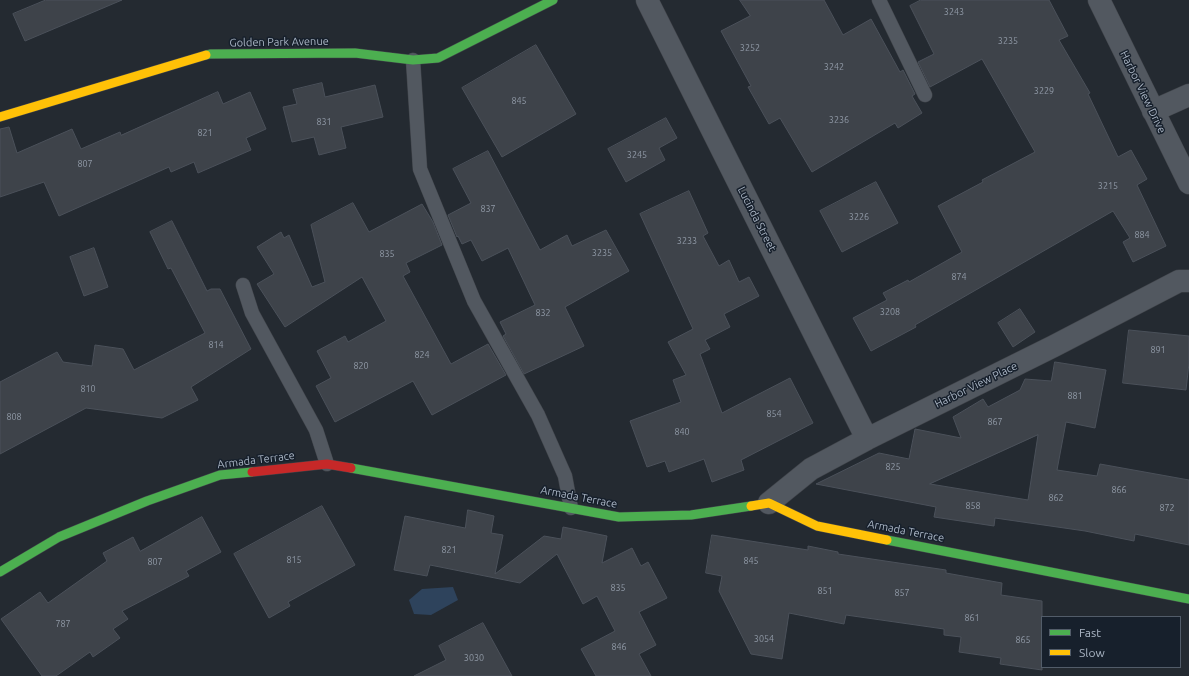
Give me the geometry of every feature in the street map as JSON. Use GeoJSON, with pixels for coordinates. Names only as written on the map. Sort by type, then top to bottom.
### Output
{"type":"FeatureCollection","features":[{"type":"Feature","properties":{"kind":"street","name":"Golden Park Avenue"},"geometry":{"type":"LineString","coordinates":[[0,117],[210,54],[355,53],[413,60],[438,58],[553,0]]}},
{"type":"Feature","properties":{"kind":"street","name":"Lucinda Street"},"geometry":{"type":"LineString","coordinates":[[647,0],[867,439]]}},
{"type":"Feature","properties":{"kind":"street","name":"Harbor View Drive"},"geometry":{"type":"LineString","coordinates":[[1099,0],[1189,183]]}},
{"type":"Feature","properties":{"kind":"street"},"geometry":{"type":"LineString","coordinates":[[1153,111],[1189,95]]}},
{"type":"Feature","properties":{"kind":"street","name":"Harbor View Place"},"geometry":{"type":"LineString","coordinates":[[769,503],[811,469],[867,439],[1045,351],[1179,281],[1189,281]]}},
{"type":"Feature","properties":{"kind":"street","name":"Armada Terrace"},"geometry":{"type":"LineString","coordinates":[[0,572],[59,537],[220,475],[327,464],[619,517],[691,515],[769,503],[817,526],[1189,599]]}},
{"type":"Feature","properties":{"kind":"lane"},"geometry":{"type":"LineString","coordinates":[[879,0],[925,95]]}},
{"type":"Feature","properties":{"kind":"lane"},"geometry":{"type":"LineString","coordinates":[[413,60],[420,169],[474,301],[538,415],[565,476],[571,508]]}},
{"type":"Feature","properties":{"kind":"lane"},"geometry":{"type":"LineString","coordinates":[[244,285],[252,313],[316,430],[327,464]]}},
{"type":"Feature","properties":{"kind":"water"},"geometry":{"type":"Polygon","coordinates":[[[453,587],[458,600],[431,615],[414,614],[409,600],[422,589],[453,587]]]}},
{"type":"Feature","properties":{"kind":"building"},"geometry":{"type":"Polygon","coordinates":[[[46,0],[122,0],[25,41],[13,14],[46,0]]]}},
{"type":"Feature","properties":{"kind":"building"},"geometry":{"type":"Polygon","coordinates":[[[740,0],[824,0],[843,35],[871,19],[900,72],[903,70],[915,94],[912,96],[922,113],[898,128],[895,123],[812,172],[780,118],[769,124],[748,87],[751,86],[721,31],[750,16],[740,0]]]}},
{"type":"Feature","properties":{"kind":"building"},"geometry":{"type":"Polygon","coordinates":[[[921,0],[1049,0],[1068,36],[1059,40],[1090,93],[1088,94],[1118,157],[1131,150],[1147,179],[1137,185],[1166,246],[1133,262],[1123,242],[1130,238],[1113,211],[915,325],[916,327],[871,351],[853,318],[887,300],[883,293],[908,280],[909,282],[962,252],[938,206],[983,182],[982,180],[1035,152],[982,59],[930,87],[918,62],[934,54],[910,6],[921,0]]]}},
{"type":"Feature","properties":{"kind":"building"},"geometry":{"type":"Polygon","coordinates":[[[536,45],[576,114],[502,157],[462,88],[536,45]]]}},
{"type":"Feature","properties":{"kind":"building"},"geometry":{"type":"Polygon","coordinates":[[[322,83],[325,97],[375,85],[383,117],[341,127],[346,148],[319,155],[314,137],[292,142],[283,107],[297,104],[293,90],[322,83]]]}},
{"type":"Feature","properties":{"kind":"building"},"geometry":{"type":"Polygon","coordinates":[[[218,92],[223,104],[250,92],[266,129],[246,138],[251,150],[198,173],[194,162],[171,172],[169,167],[59,216],[44,182],[0,197],[0,129],[9,127],[17,153],[72,129],[81,149],[120,132],[121,135],[218,92]]]}},
{"type":"Feature","properties":{"kind":"building"},"geometry":{"type":"Polygon","coordinates":[[[666,118],[677,138],[659,148],[665,160],[626,182],[608,149],[666,118]]]}},
{"type":"Feature","properties":{"kind":"building"},"geometry":{"type":"Polygon","coordinates":[[[488,151],[540,250],[567,235],[572,246],[606,230],[629,271],[565,307],[584,346],[524,374],[503,336],[506,334],[500,322],[535,305],[508,248],[482,261],[471,240],[462,244],[458,236],[457,237],[448,215],[471,203],[453,169],[488,151]]]}},
{"type":"Feature","properties":{"kind":"building"},"geometry":{"type":"Polygon","coordinates":[[[876,182],[898,223],[842,252],[820,211],[876,182]]]}},
{"type":"Feature","properties":{"kind":"building"},"geometry":{"type":"Polygon","coordinates":[[[689,191],[708,233],[703,236],[719,266],[729,260],[739,282],[749,277],[759,296],[724,314],[730,327],[705,340],[710,349],[700,354],[722,413],[790,378],[813,423],[741,460],[744,470],[712,482],[704,459],[669,472],[665,461],[647,467],[630,421],[681,402],[673,380],[686,375],[668,342],[693,329],[640,214],[689,191]]]}},
{"type":"Feature","properties":{"kind":"building"},"geometry":{"type":"Polygon","coordinates":[[[353,203],[369,232],[422,204],[433,222],[442,245],[406,263],[410,272],[403,276],[451,364],[488,344],[506,375],[432,415],[413,381],[335,422],[316,386],[331,378],[317,351],[345,336],[348,342],[386,321],[362,277],[285,327],[257,284],[274,274],[257,247],[281,232],[284,238],[289,235],[312,287],[325,282],[311,225],[353,203]]]}},
{"type":"Feature","properties":{"kind":"building"},"geometry":{"type":"Polygon","coordinates":[[[172,221],[207,291],[211,289],[220,289],[251,349],[191,387],[198,400],[162,418],[86,408],[0,454],[0,382],[57,352],[63,362],[92,366],[95,345],[123,349],[134,370],[205,333],[171,268],[168,269],[150,232],[172,221]]]}},
{"type":"Feature","properties":{"kind":"building"},"geometry":{"type":"Polygon","coordinates":[[[94,248],[108,287],[84,296],[70,257],[94,248]]]}},
{"type":"Feature","properties":{"kind":"building"},"geometry":{"type":"Polygon","coordinates":[[[1020,309],[1035,332],[1013,347],[998,323],[1020,309]]]}},
{"type":"Feature","properties":{"kind":"building"},"geometry":{"type":"Polygon","coordinates":[[[1129,330],[1189,336],[1189,363],[1186,390],[1123,383],[1129,330]]]}},
{"type":"Feature","properties":{"kind":"building"},"geometry":{"type":"Polygon","coordinates":[[[1055,362],[1106,370],[1095,428],[1066,422],[1057,470],[1097,476],[1100,464],[1189,480],[1189,545],[1135,534],[1134,541],[1085,531],[995,518],[994,526],[934,517],[936,507],[816,484],[879,453],[909,459],[915,429],[961,438],[953,417],[983,399],[988,407],[1020,390],[1025,379],[1051,381],[1055,362]],[[1038,435],[930,484],[1028,500],[1038,435]]]}},
{"type":"Feature","properties":{"kind":"building"},"geometry":{"type":"Polygon","coordinates":[[[322,506],[355,565],[288,602],[290,606],[269,618],[234,554],[322,506]]]}},
{"type":"Feature","properties":{"kind":"building"},"geometry":{"type":"Polygon","coordinates":[[[468,510],[494,516],[491,533],[503,535],[495,574],[544,536],[561,539],[563,527],[607,536],[602,563],[632,548],[641,566],[648,562],[667,598],[639,612],[656,645],[639,654],[651,676],[596,676],[581,649],[615,631],[597,596],[583,604],[557,554],[520,583],[430,565],[427,576],[394,570],[405,516],[465,528],[468,510]]]}},
{"type":"Feature","properties":{"kind":"building"},"geometry":{"type":"Polygon","coordinates":[[[202,517],[221,552],[186,571],[189,576],[122,611],[128,619],[113,629],[120,638],[93,657],[90,652],[56,676],[42,676],[1,619],[40,592],[48,603],[107,561],[103,553],[133,537],[140,551],[202,517]]]}},
{"type":"Feature","properties":{"kind":"building"},"geometry":{"type":"Polygon","coordinates":[[[712,535],[808,550],[808,546],[838,552],[838,554],[946,570],[946,573],[1002,583],[1001,595],[1042,601],[1042,670],[1000,664],[1001,658],[959,652],[961,637],[944,635],[944,629],[846,615],[844,624],[789,613],[782,659],[751,654],[719,591],[722,576],[706,573],[712,535]]]}},
{"type":"Feature","properties":{"kind":"building"},"geometry":{"type":"Polygon","coordinates":[[[483,623],[512,676],[414,676],[446,660],[439,646],[483,623]]]}},
{"type":"Feature","properties":{"kind":"traffic: fast"},"geometry":{"type":"LineString","coordinates":[[206,55],[355,53],[413,60],[438,58],[553,0]]}},
{"type":"Feature","properties":{"kind":"traffic: fast"},"geometry":{"type":"LineString","coordinates":[[351,468],[619,517],[691,515],[751,506]]}},
{"type":"Feature","properties":{"kind":"traffic: fast"},"geometry":{"type":"LineString","coordinates":[[0,572],[59,537],[147,501],[220,475],[252,472]]}},
{"type":"Feature","properties":{"kind":"traffic: fast"},"geometry":{"type":"LineString","coordinates":[[887,540],[1189,599]]}},
{"type":"Feature","properties":{"kind":"traffic: slow"},"geometry":{"type":"LineString","coordinates":[[0,117],[206,55]]}},
{"type":"Feature","properties":{"kind":"traffic: slow"},"geometry":{"type":"LineString","coordinates":[[751,506],[769,503],[817,526],[887,540]]}},
{"type":"Feature","properties":{"kind":"traffic: jam"},"geometry":{"type":"LineString","coordinates":[[252,472],[327,464],[351,468]]}}]}
